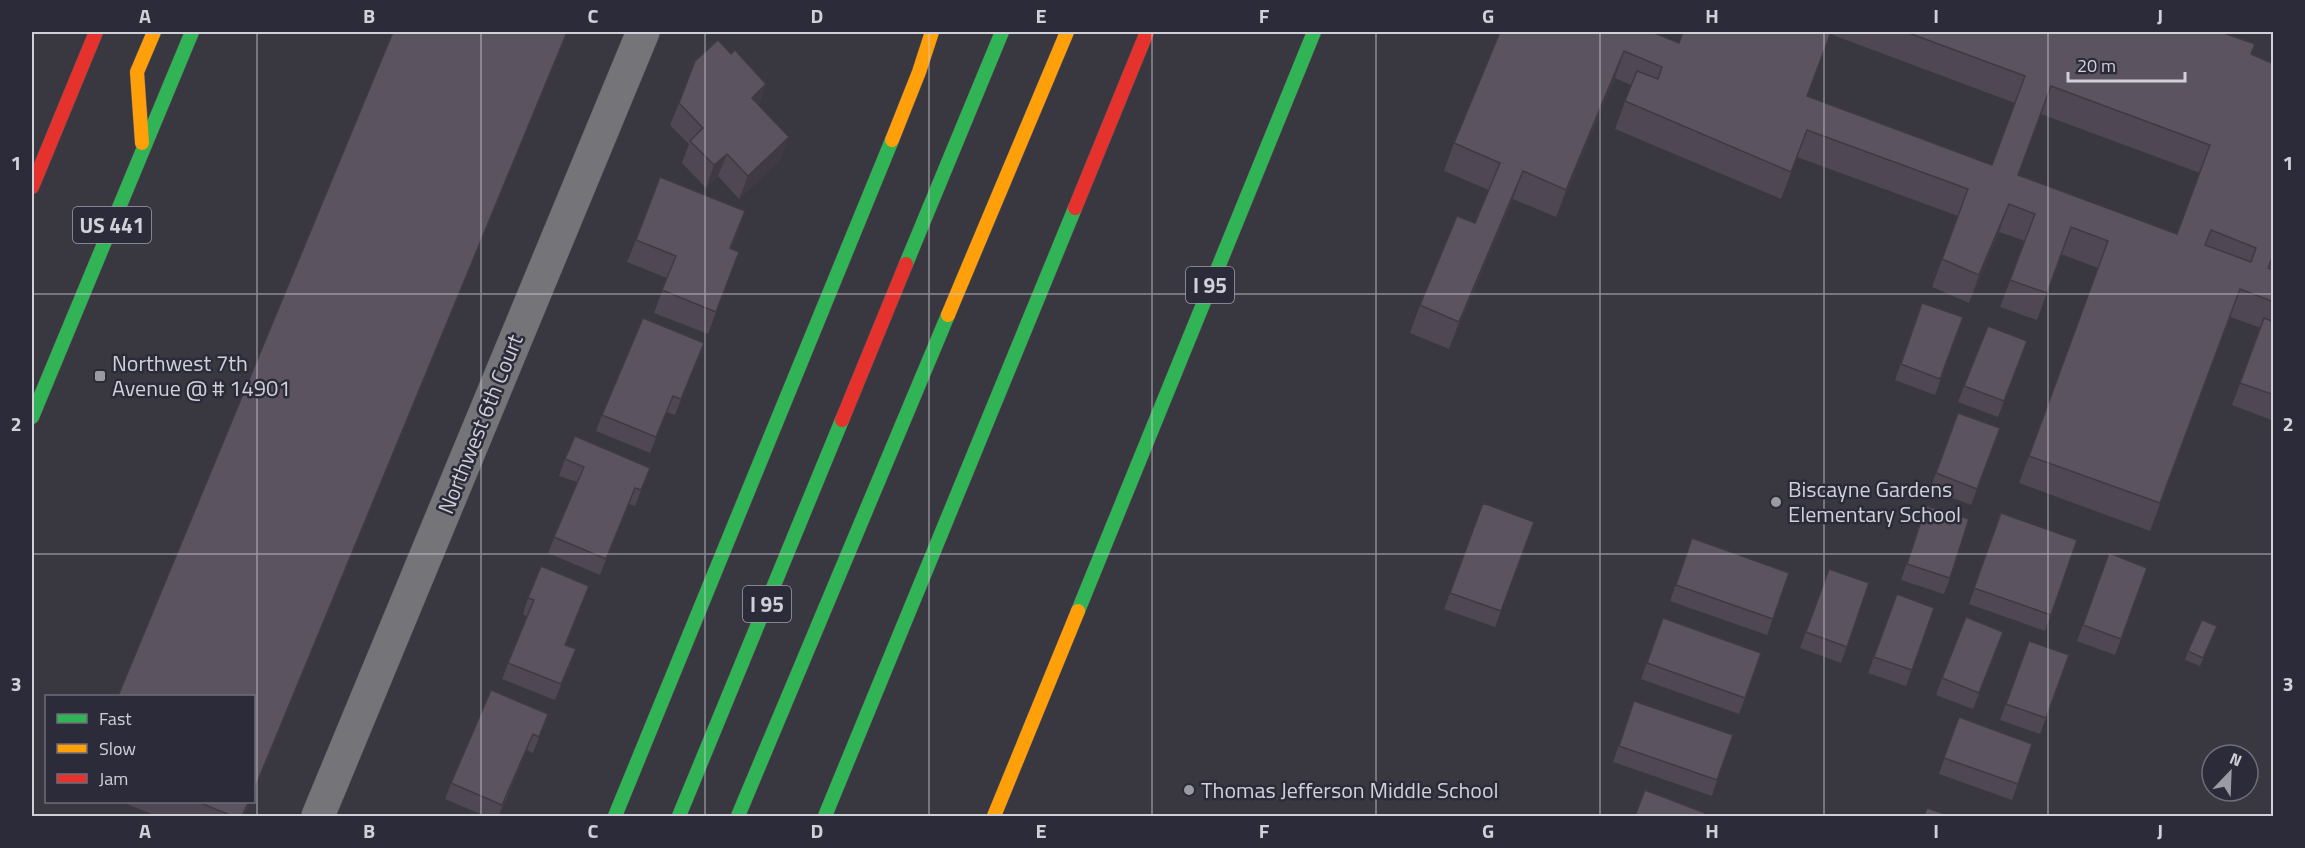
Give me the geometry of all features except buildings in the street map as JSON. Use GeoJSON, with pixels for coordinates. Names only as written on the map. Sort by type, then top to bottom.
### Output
{"type":"FeatureCollection","features":[{"type":"Feature","properties":{"kind":"main road"},"geometry":{"type":"LineString","coordinates":[[32,187],[96,32]]}},
{"type":"Feature","properties":{"kind":"main road"},"geometry":{"type":"LineString","coordinates":[[143,150],[137,72],[154,32]]}},
{"type":"Feature","properties":{"kind":"main road","name":"US 441"},"geometry":{"type":"LineString","coordinates":[[32,417],[192,32]]}},
{"type":"Feature","properties":{"kind":"main road"},"geometry":{"type":"LineString","coordinates":[[615,816],[919,72],[932,32]]}},
{"type":"Feature","properties":{"kind":"main road","name":"I 95"},"geometry":{"type":"LineString","coordinates":[[680,816],[1002,32]]}},
{"type":"Feature","properties":{"kind":"main road"},"geometry":{"type":"LineString","coordinates":[[738,816],[1067,32]]}},
{"type":"Feature","properties":{"kind":"main road"},"geometry":{"type":"LineString","coordinates":[[825,816],[1147,32]]}},
{"type":"Feature","properties":{"kind":"main road","name":"I 95"},"geometry":{"type":"LineString","coordinates":[[994,816],[1314,32]]}},
{"type":"Feature","properties":{"kind":"main road"},"geometry":{"type":"LineString","coordinates":[[833,796],[875,728],[967,507]]}},
{"type":"Feature","properties":{"kind":"street","name":"Northwest 6th Court"},"geometry":{"type":"LineString","coordinates":[[318,816],[643,32]]}},
{"type":"Feature","properties":{"kind":"traffic: fast"},"geometry":{"type":"LineString","coordinates":[[32,417],[192,32]]}},
{"type":"Feature","properties":{"kind":"traffic: fast"},"geometry":{"type":"LineString","coordinates":[[906,264],[1002,32]]}},
{"type":"Feature","properties":{"kind":"traffic: fast"},"geometry":{"type":"LineString","coordinates":[[1078,611],[1314,32]]}},
{"type":"Feature","properties":{"kind":"traffic: fast"},"geometry":{"type":"LineString","coordinates":[[615,816],[892,140]]}},
{"type":"Feature","properties":{"kind":"traffic: fast"},"geometry":{"type":"LineString","coordinates":[[825,816],[1075,208]]}},
{"type":"Feature","properties":{"kind":"traffic: fast"},"geometry":{"type":"LineString","coordinates":[[738,816],[948,315]]}},
{"type":"Feature","properties":{"kind":"traffic: fast"},"geometry":{"type":"LineString","coordinates":[[679,816],[842,420]]}},
{"type":"Feature","properties":{"kind":"traffic: slow"},"geometry":{"type":"LineString","coordinates":[[142,143],[137,72],[154,32]]}},
{"type":"Feature","properties":{"kind":"traffic: slow"},"geometry":{"type":"LineString","coordinates":[[892,140],[932,32]]}},
{"type":"Feature","properties":{"kind":"traffic: slow"},"geometry":{"type":"LineString","coordinates":[[948,315],[1067,32]]}},
{"type":"Feature","properties":{"kind":"traffic: slow"},"geometry":{"type":"LineString","coordinates":[[994,816],[1078,611]]}},
{"type":"Feature","properties":{"kind":"traffic: jam"},"geometry":{"type":"LineString","coordinates":[[32,187],[96,32]]}},
{"type":"Feature","properties":{"kind":"traffic: jam"},"geometry":{"type":"LineString","coordinates":[[1075,208],[1147,32]]}},
{"type":"Feature","properties":{"kind":"traffic: jam"},"geometry":{"type":"LineString","coordinates":[[842,420],[906,264]]}},
{"type":"Feature","properties":{"kind":"place","name":"Northwest 7th Avenue @ # 14901"},"geometry":{"type":"Point","coordinates":[100,376]}},
{"type":"Feature","properties":{"kind":"place","name":"Biscayne Gardens Elementary School"},"geometry":{"type":"Point","coordinates":[1776,502]}},
{"type":"Feature","properties":{"kind":"place","name":"Thomas Jefferson Middle School"},"geometry":{"type":"Point","coordinates":[1189,790]}}]}
